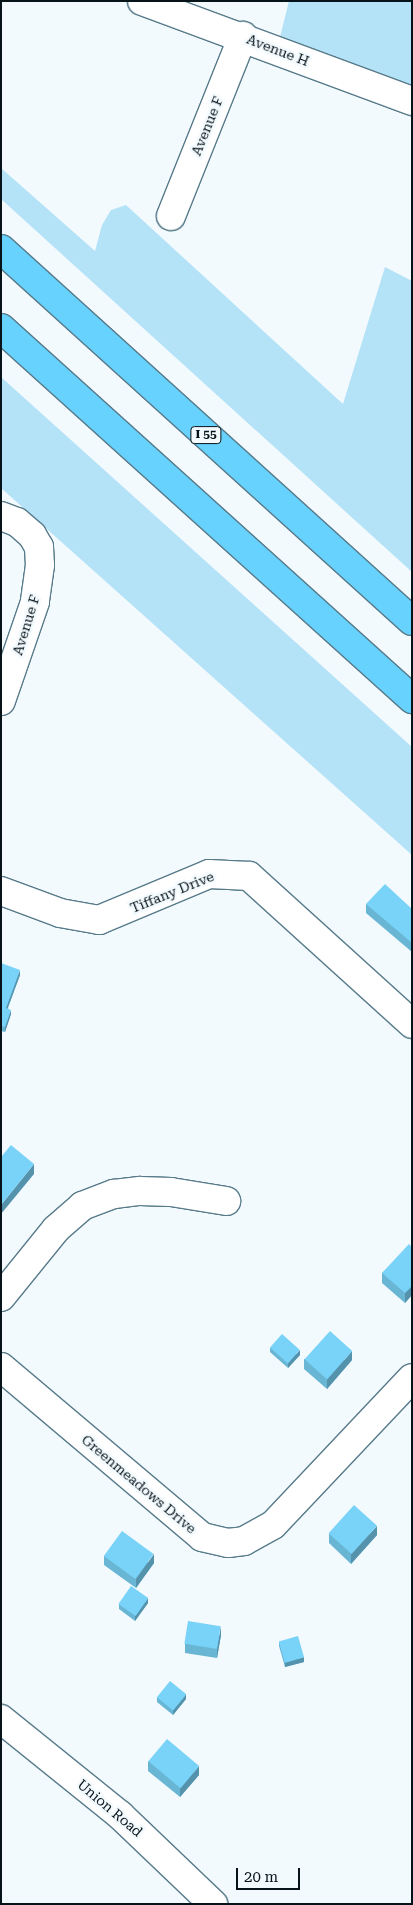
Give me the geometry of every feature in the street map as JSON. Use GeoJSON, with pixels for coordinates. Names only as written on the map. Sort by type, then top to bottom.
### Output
{"type":"FeatureCollection","features":[{"type":"Feature","properties":{"kind":"highway","name":"I 55"},"geometry":{"type":"LineString","coordinates":[[1,249],[412,621]]}},
{"type":"Feature","properties":{"kind":"highway"},"geometry":{"type":"LineString","coordinates":[[1,328],[412,700]]}},
{"type":"Feature","properties":{"kind":"street","name":"Avenue H"},"geometry":{"type":"LineString","coordinates":[[142,1],[243,36],[412,101]]}},
{"type":"Feature","properties":{"kind":"street","name":"Avenue F"},"geometry":{"type":"LineString","coordinates":[[170,216],[243,36]]}},
{"type":"Feature","properties":{"kind":"street","name":"Avenue F"},"geometry":{"type":"LineString","coordinates":[[1,516],[17,522],[32,535],[39,547],[40,565],[35,602],[1,701]]}},
{"type":"Feature","properties":{"kind":"street","name":"Tiffany Drive"},"geometry":{"type":"LineString","coordinates":[[1,891],[60,912],[99,920],[210,874],[249,876],[412,1024]]}},
{"type":"Feature","properties":{"kind":"street"},"geometry":{"type":"LineString","coordinates":[[1,1298],[56,1229],[82,1206],[114,1194],[140,1191],[171,1192],[226,1201]]}},
{"type":"Feature","properties":{"kind":"street","name":"Greenmeadows Drive"},"geometry":{"type":"LineString","coordinates":[[1,1367],[202,1537],[228,1543],[244,1541],[273,1525],[412,1378]]}},
{"type":"Feature","properties":{"kind":"street","name":"Union Road"},"geometry":{"type":"LineString","coordinates":[[1,1719],[120,1815],[213,1904]]}},
{"type":"Feature","properties":{"kind":"shaded area"},"geometry":{"type":"Polygon","coordinates":[[[289,1],[412,1],[412,87],[280,37],[289,1]]]}},
{"type":"Feature","properties":{"kind":"shaded area"},"geometry":{"type":"Polygon","coordinates":[[[1,168],[95,251],[102,225],[111,210],[126,205],[343,404],[385,267],[412,281],[412,572],[1,199],[1,168]]]}},
{"type":"Feature","properties":{"kind":"shaded area"},"geometry":{"type":"Polygon","coordinates":[[[1,377],[412,747],[412,855],[1,488],[1,377]]]}},
{"type":"Feature","properties":{"kind":"building"},"geometry":{"type":"Polygon","coordinates":[[[385,884],[412,909],[412,943],[366,904],[385,884]]]}},
{"type":"Feature","properties":{"kind":"building"},"geometry":{"type":"Polygon","coordinates":[[[1,963],[20,970],[6,1008],[11,1010],[5,1027],[1,1026],[1,963]]]}},
{"type":"Feature","properties":{"kind":"building"},"geometry":{"type":"Polygon","coordinates":[[[11,1145],[34,1164],[1,1205],[1,1157],[11,1145]]]}},
{"type":"Feature","properties":{"kind":"building"},"geometry":{"type":"Polygon","coordinates":[[[409,1244],[412,1247],[412,1286],[405,1293],[382,1273],[409,1244]]]}},
{"type":"Feature","properties":{"kind":"building"},"geometry":{"type":"Polygon","coordinates":[[[330,1331],[352,1351],[327,1379],[305,1359],[330,1331]]]}},
{"type":"Feature","properties":{"kind":"building"},"geometry":{"type":"Polygon","coordinates":[[[282,1334],[300,1350],[288,1363],[270,1347],[282,1334]]]}},
{"type":"Feature","properties":{"kind":"building"},"geometry":{"type":"Polygon","coordinates":[[[354,1505],[377,1526],[352,1554],[329,1533],[354,1505]]]}},
{"type":"Feature","properties":{"kind":"building"},"geometry":{"type":"Polygon","coordinates":[[[122,1531],[154,1554],[135,1579],[104,1556],[122,1531]]]}},
{"type":"Feature","properties":{"kind":"building"},"geometry":{"type":"Polygon","coordinates":[[[131,1586],[148,1598],[136,1616],[118,1604],[131,1586]]]}},
{"type":"Feature","properties":{"kind":"building"},"geometry":{"type":"Polygon","coordinates":[[[188,1621],[221,1626],[217,1649],[184,1644],[188,1621]]]}},
{"type":"Feature","properties":{"kind":"building"},"geometry":{"type":"Polygon","coordinates":[[[298,1636],[304,1657],[285,1663],[279,1642],[298,1636]]]}},
{"type":"Feature","properties":{"kind":"building"},"geometry":{"type":"Polygon","coordinates":[[[170,1681],[186,1694],[173,1711],[157,1697],[170,1681]]]}},
{"type":"Feature","properties":{"kind":"building"},"geometry":{"type":"Polygon","coordinates":[[[167,1739],[199,1766],[181,1788],[148,1761],[167,1739]]]}}]}
